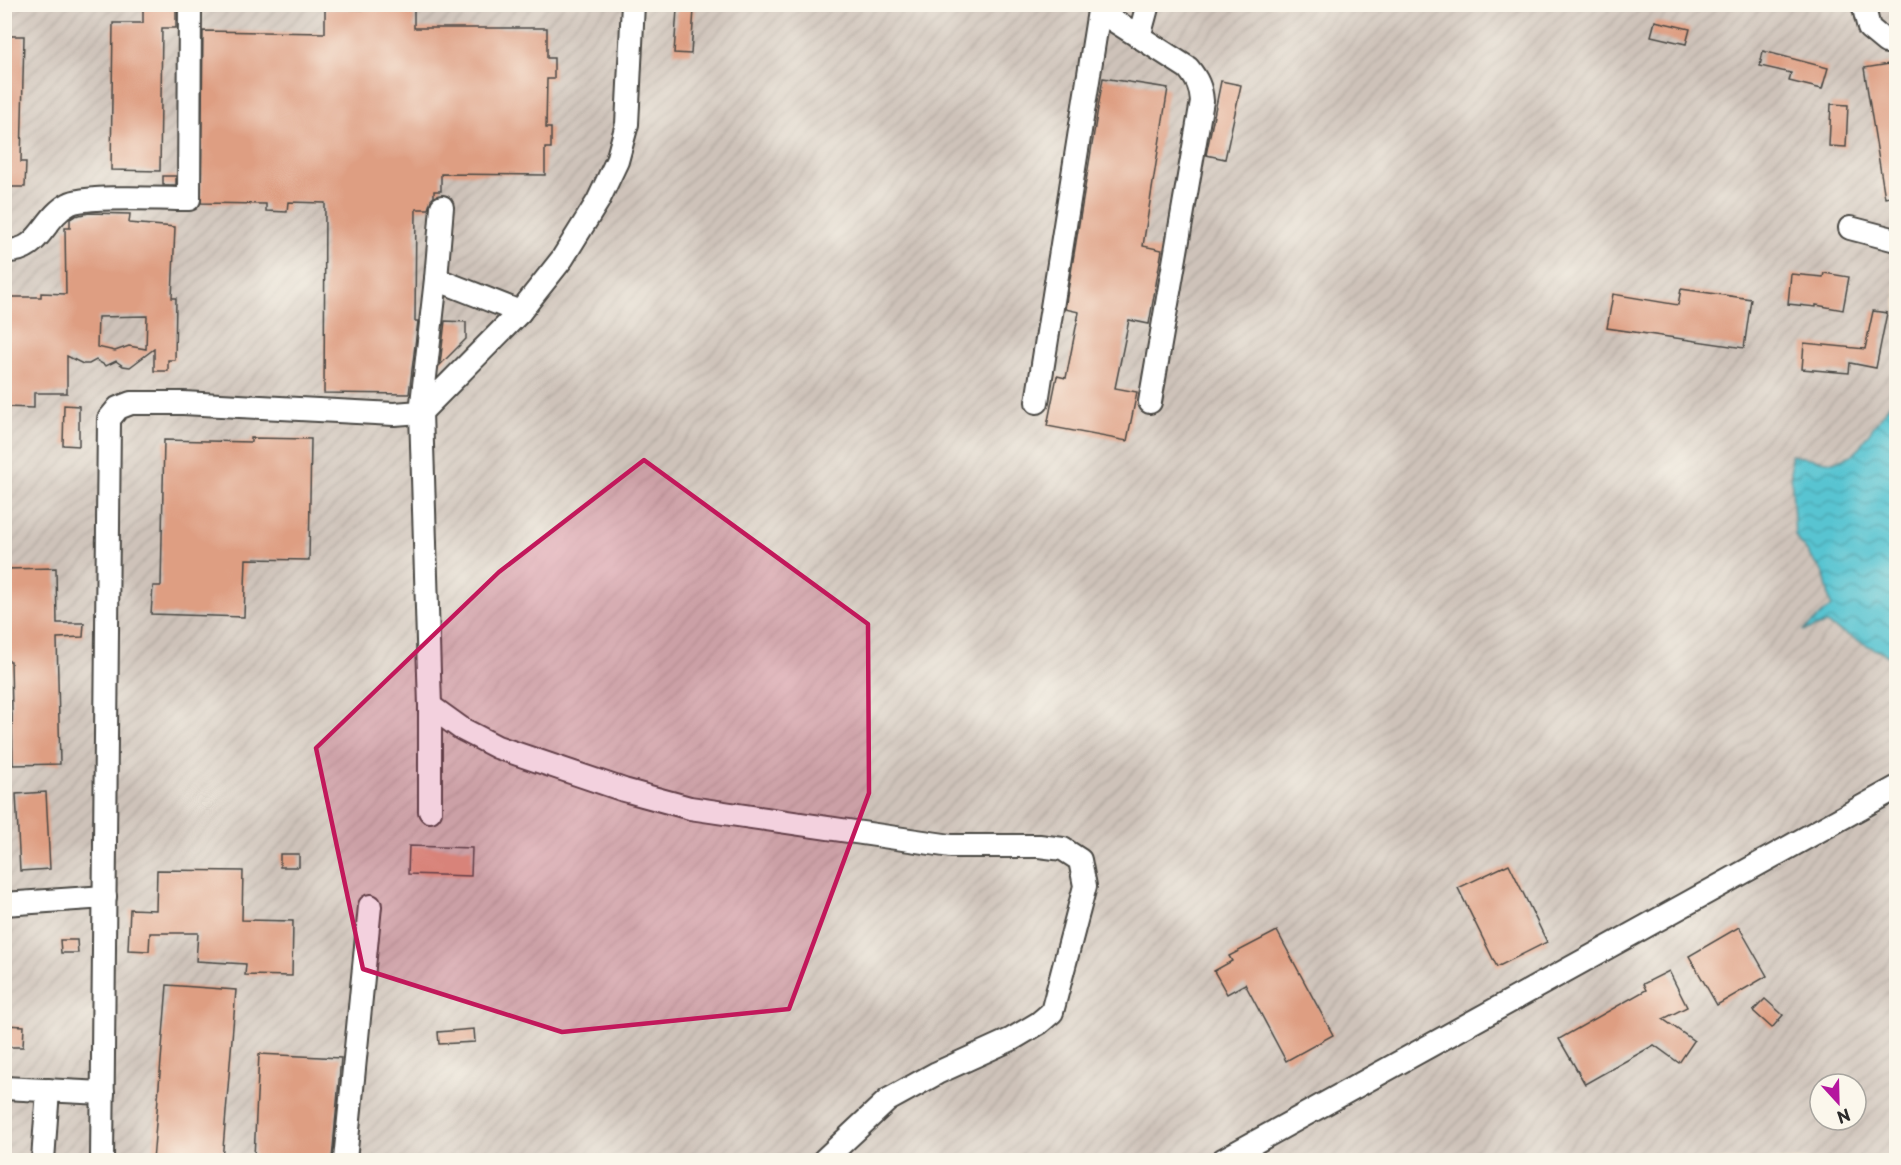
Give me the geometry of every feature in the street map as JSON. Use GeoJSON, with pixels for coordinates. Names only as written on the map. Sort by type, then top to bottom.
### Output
{"type":"FeatureCollection","features":[{"type":"Feature","properties":{"kind":"lane"},"geometry":{"type":"LineString","coordinates":[[4,251],[15,252],[32,244],[61,209],[78,200],[189,199],[189,4]]}},
{"type":"Feature","properties":{"kind":"lane"},"geometry":{"type":"LineString","coordinates":[[102,1161],[109,419],[118,408],[131,403],[183,403],[394,414],[421,412],[520,312],[562,259],[598,201],[617,162],[627,124],[633,4]]}},
{"type":"Feature","properties":{"kind":"lane"},"geometry":{"type":"LineString","coordinates":[[1139,37],[1148,4]]}},
{"type":"Feature","properties":{"kind":"lane"},"geometry":{"type":"LineString","coordinates":[[1863,4],[1869,28],[1891,41]]}},
{"type":"Feature","properties":{"kind":"lane"},"geometry":{"type":"LineString","coordinates":[[1037,402],[1097,8],[1188,68],[1201,87],[1202,101],[1150,402]]}},
{"type":"Feature","properties":{"kind":"lane"},"geometry":{"type":"LineString","coordinates":[[430,812],[430,706],[421,412],[442,207]]}},
{"type":"Feature","properties":{"kind":"lane"},"geometry":{"type":"LineString","coordinates":[[1850,228],[1896,240]]}},
{"type":"Feature","properties":{"kind":"lane"},"geometry":{"type":"LineString","coordinates":[[436,279],[520,312]]}},
{"type":"Feature","properties":{"kind":"lane"},"geometry":{"type":"LineString","coordinates":[[430,706],[462,729],[497,747],[624,790],[690,808],[951,846],[1039,846],[1063,849],[1080,860],[1085,886],[1052,1012],[1039,1023],[1012,1039],[937,1073],[888,1100],[824,1161]]}},
{"type":"Feature","properties":{"kind":"lane"},"geometry":{"type":"LineString","coordinates":[[1223,1161],[1896,788]]}},
{"type":"Feature","properties":{"kind":"lane"},"geometry":{"type":"LineString","coordinates":[[4,904],[105,897]]}},
{"type":"Feature","properties":{"kind":"lane"},"geometry":{"type":"LineString","coordinates":[[345,1161],[370,906]]}},
{"type":"Feature","properties":{"kind":"lane"},"geometry":{"type":"LineString","coordinates":[[4,1088],[103,1093]]}},
{"type":"Feature","properties":{"kind":"lane"},"geometry":{"type":"LineString","coordinates":[[43,1161],[48,1090]]}},
{"type":"Feature","properties":{"kind":"highlighted area"},"geometry":{"type":"Polygon","coordinates":[[[644,460],[868,624],[869,793],[789,1009],[562,1032],[363,969],[316,748],[499,572],[644,460]]]}},
{"type":"Feature","properties":{"kind":"shaded area"},"geometry":{"type":"Polygon","coordinates":[[[5,5],[1896,5],[1896,1160],[5,1160],[5,5]]]}},
{"type":"Feature","properties":{"kind":"water"},"geometry":{"type":"Polygon","coordinates":[[[1896,395],[1896,660],[1826,624],[1803,631],[1831,606],[1824,574],[1795,536],[1790,455],[1833,462],[1854,454],[1896,395]]]}},
{"type":"Feature","properties":{"kind":"building"},"geometry":{"type":"Polygon","coordinates":[[[143,7],[176,9],[176,28],[162,28],[160,171],[111,170],[113,23],[143,23],[143,7]]]}},
{"type":"Feature","properties":{"kind":"building"},"geometry":{"type":"Polygon","coordinates":[[[325,9],[414,10],[414,28],[547,28],[547,58],[554,58],[554,79],[547,79],[546,128],[551,128],[551,148],[545,148],[545,175],[441,174],[441,191],[434,191],[434,197],[428,209],[416,209],[415,321],[418,321],[409,394],[324,393],[325,203],[288,202],[287,212],[266,211],[266,204],[201,203],[203,31],[325,33],[325,9]]]}},
{"type":"Feature","properties":{"kind":"building"},"geometry":{"type":"Polygon","coordinates":[[[677,9],[694,9],[691,54],[674,53],[677,9]]]}},
{"type":"Feature","properties":{"kind":"building"},"geometry":{"type":"Polygon","coordinates":[[[1655,21],[1690,29],[1686,44],[1651,36],[1655,21]]]}},
{"type":"Feature","properties":{"kind":"building"},"geometry":{"type":"Polygon","coordinates":[[[4,36],[24,36],[21,162],[26,162],[25,187],[4,187],[4,36]]]}},
{"type":"Feature","properties":{"kind":"building"},"geometry":{"type":"Polygon","coordinates":[[[1763,51],[1828,68],[1822,89],[1789,81],[1791,73],[1760,66],[1763,51]]]}},
{"type":"Feature","properties":{"kind":"building"},"geometry":{"type":"Polygon","coordinates":[[[1896,63],[1896,196],[1885,198],[1864,68],[1896,63]]]}},
{"type":"Feature","properties":{"kind":"building"},"geometry":{"type":"Polygon","coordinates":[[[1103,78],[1168,88],[1143,246],[1162,250],[1149,324],[1129,320],[1115,388],[1137,392],[1127,441],[1047,426],[1057,376],[1066,378],[1079,312],[1065,309],[1103,78]]]}},
{"type":"Feature","properties":{"kind":"building"},"geometry":{"type":"Polygon","coordinates":[[[1221,81],[1241,85],[1225,159],[1206,155],[1221,81]]]}},
{"type":"Feature","properties":{"kind":"building"},"geometry":{"type":"Polygon","coordinates":[[[1831,104],[1848,105],[1846,147],[1829,146],[1831,104]]]}},
{"type":"Feature","properties":{"kind":"building"},"geometry":{"type":"Polygon","coordinates":[[[163,176],[176,176],[176,185],[163,185],[163,176]]]}},
{"type":"Feature","properties":{"kind":"building"},"geometry":{"type":"Polygon","coordinates":[[[89,213],[130,214],[129,223],[175,227],[172,298],[176,298],[175,360],[168,360],[168,371],[154,371],[154,349],[130,367],[123,366],[116,361],[106,366],[96,360],[83,364],[67,356],[67,393],[34,393],[34,408],[4,407],[4,297],[41,297],[41,293],[66,294],[65,228],[70,228],[70,219],[89,213]],[[147,316],[98,317],[97,347],[115,351],[129,346],[146,349],[147,316]]]}},
{"type":"Feature","properties":{"kind":"building"},"geometry":{"type":"Polygon","coordinates":[[[1824,273],[1849,277],[1843,310],[1816,305],[1816,307],[1788,304],[1791,274],[1823,277],[1824,273]]]}},
{"type":"Feature","properties":{"kind":"building"},"geometry":{"type":"Polygon","coordinates":[[[1681,289],[1751,299],[1744,348],[1607,328],[1613,294],[1678,305],[1681,289]]]}},
{"type":"Feature","properties":{"kind":"building"},"geometry":{"type":"Polygon","coordinates":[[[1873,311],[1887,313],[1876,368],[1850,363],[1849,373],[1802,369],[1804,343],[1865,349],[1873,311]]]}},
{"type":"Feature","properties":{"kind":"building"},"geometry":{"type":"Polygon","coordinates":[[[445,321],[466,322],[466,339],[440,365],[445,321]]]}},
{"type":"Feature","properties":{"kind":"building"},"geometry":{"type":"Polygon","coordinates":[[[64,405],[79,406],[79,446],[63,445],[64,405]]]}},
{"type":"Feature","properties":{"kind":"building"},"geometry":{"type":"Polygon","coordinates":[[[251,438],[311,439],[309,560],[246,559],[244,617],[151,614],[153,586],[161,586],[164,440],[251,442],[251,438]]]}},
{"type":"Feature","properties":{"kind":"building"},"geometry":{"type":"Polygon","coordinates":[[[56,568],[57,623],[84,623],[83,637],[57,638],[60,764],[13,765],[11,661],[4,661],[4,569],[56,568]]]}},
{"type":"Feature","properties":{"kind":"building"},"geometry":{"type":"Polygon","coordinates":[[[46,792],[50,869],[20,871],[16,794],[46,792]]]}},
{"type":"Feature","properties":{"kind":"building"},"geometry":{"type":"Polygon","coordinates":[[[409,846],[472,848],[471,876],[408,874],[409,846]]]}},
{"type":"Feature","properties":{"kind":"building"},"geometry":{"type":"Polygon","coordinates":[[[280,854],[299,854],[299,867],[280,867],[280,854]]]}},
{"type":"Feature","properties":{"kind":"building"},"geometry":{"type":"Polygon","coordinates":[[[1509,864],[1547,942],[1497,967],[1458,888],[1509,864]]]}},
{"type":"Feature","properties":{"kind":"building"},"geometry":{"type":"Polygon","coordinates":[[[157,870],[243,871],[242,920],[293,921],[292,976],[245,975],[246,964],[196,961],[198,933],[150,933],[149,951],[128,950],[130,909],[156,910],[157,870]]]}},
{"type":"Feature","properties":{"kind":"building"},"geometry":{"type":"Polygon","coordinates":[[[1739,927],[1767,976],[1717,1005],[1689,956],[1739,927]]]}},
{"type":"Feature","properties":{"kind":"building"},"geometry":{"type":"Polygon","coordinates":[[[1277,931],[1333,1035],[1286,1061],[1245,984],[1227,994],[1214,971],[1232,961],[1229,956],[1277,931]]]}},
{"type":"Feature","properties":{"kind":"building"},"geometry":{"type":"Polygon","coordinates":[[[60,940],[77,940],[78,953],[61,953],[60,940]]]}},
{"type":"Feature","properties":{"kind":"building"},"geometry":{"type":"Polygon","coordinates":[[[1669,971],[1687,1007],[1663,1019],[1694,1041],[1679,1063],[1654,1045],[1585,1084],[1559,1039],[1646,990],[1643,984],[1669,971]]]}},
{"type":"Feature","properties":{"kind":"building"},"geometry":{"type":"Polygon","coordinates":[[[167,985],[236,990],[222,1161],[153,1161],[167,985]]]}},
{"type":"Feature","properties":{"kind":"building"},"geometry":{"type":"Polygon","coordinates":[[[1765,999],[1783,1015],[1772,1028],[1753,1011],[1765,999]]]}},
{"type":"Feature","properties":{"kind":"building"},"geometry":{"type":"Polygon","coordinates":[[[4,1025],[24,1026],[23,1047],[4,1047],[4,1025]]]}},
{"type":"Feature","properties":{"kind":"building"},"geometry":{"type":"Polygon","coordinates":[[[474,1029],[475,1042],[439,1044],[438,1032],[474,1029]]]}},
{"type":"Feature","properties":{"kind":"building"},"geometry":{"type":"Polygon","coordinates":[[[259,1054],[341,1058],[332,1159],[254,1157],[259,1054]]]}}]}
